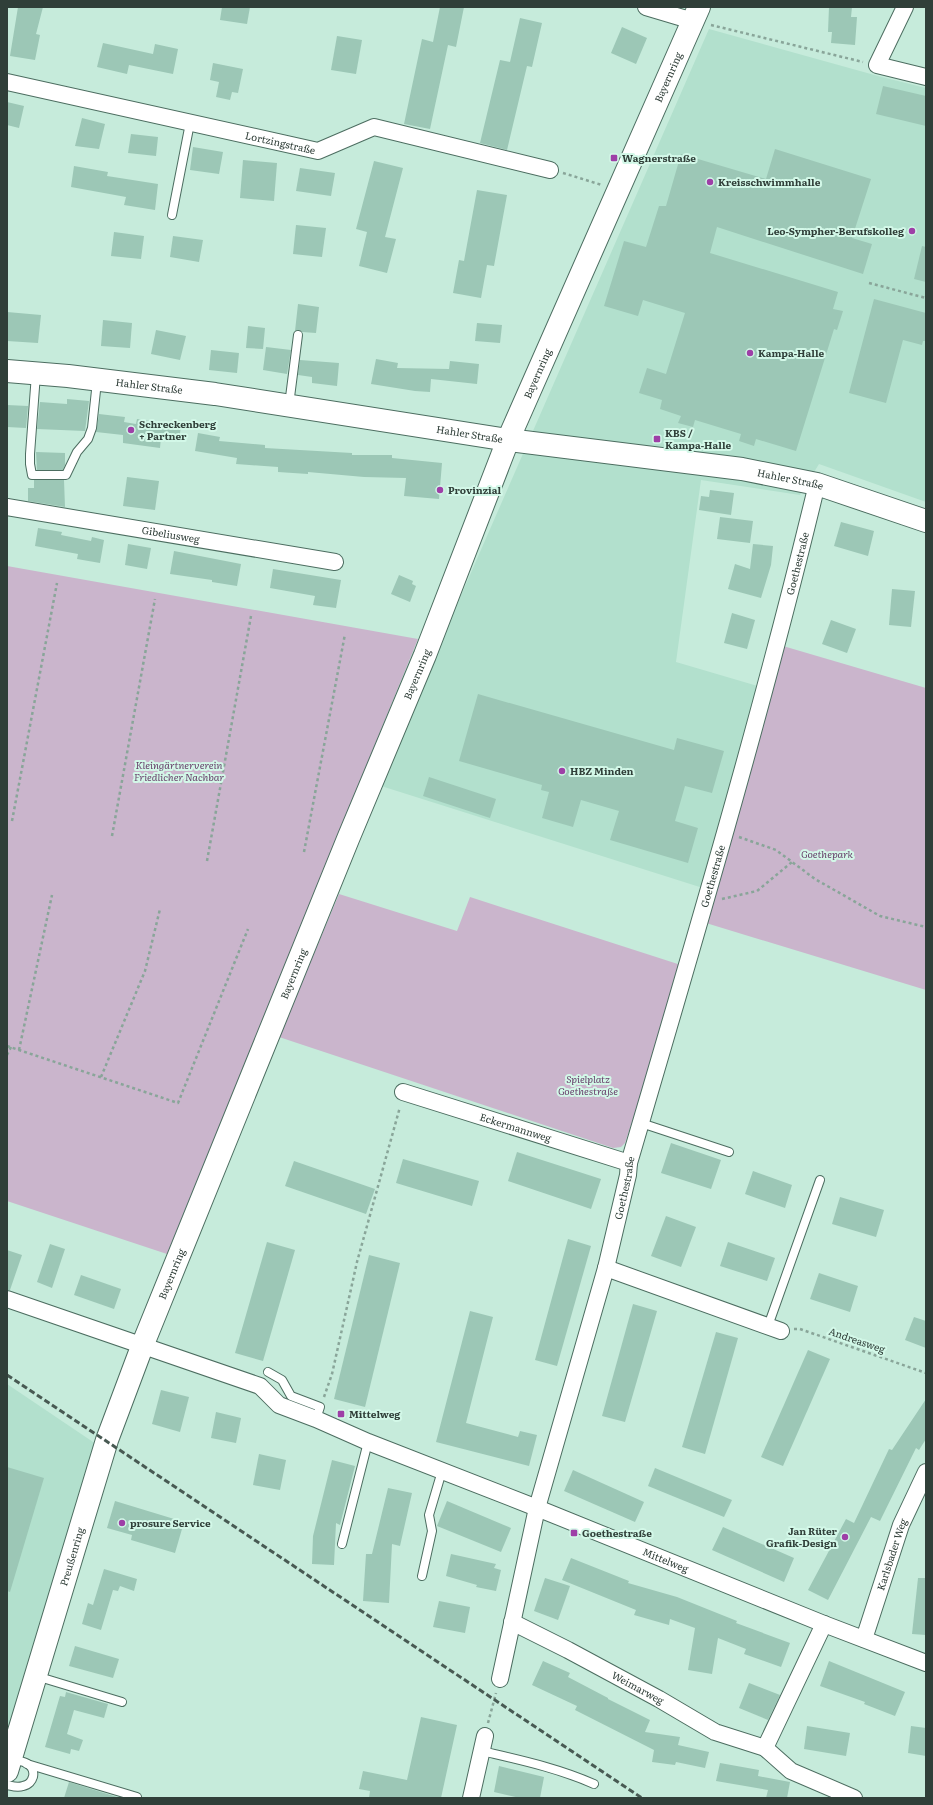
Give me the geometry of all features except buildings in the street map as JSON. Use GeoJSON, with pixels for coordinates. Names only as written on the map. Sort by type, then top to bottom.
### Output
{"type":"FeatureCollection","features":[{"type":"Feature","properties":{"kind":"street"},"geometry":{"type":"LineString","coordinates":[[646,7],[696,14]]}},
{"type":"Feature","properties":{"kind":"street"},"geometry":{"type":"LineString","coordinates":[[905,7],[877,65],[926,77]]}},
{"type":"Feature","properties":{"kind":"street","name":"Bayernring"},"geometry":{"type":"LineString","coordinates":[[143,1344],[351,832],[425,655],[508,440],[696,14]]}},
{"type":"Feature","properties":{"kind":"street","name":"Lortzingstraße"},"geometry":{"type":"LineString","coordinates":[[7,82],[318,151],[374,127],[550,170]]}},
{"type":"Feature","properties":{"kind":"street","name":"Hahler Straße"},"geometry":{"type":"LineString","coordinates":[[7,371],[97,379],[215,394],[508,440],[742,469],[816,484],[926,521]]}},
{"type":"Feature","properties":{"kind":"street","name":"Goethestraße"},"geometry":{"type":"LineString","coordinates":[[500,1679],[537,1508],[606,1268],[628,1175],[629,1163],[726,832],[788,604],[816,484]]}},
{"type":"Feature","properties":{"kind":"street","name":"Gibeliusweg"},"geometry":{"type":"LineString","coordinates":[[7,507],[335,562]]}},
{"type":"Feature","properties":{"kind":"street","name":"Eckermannweg"},"geometry":{"type":"LineString","coordinates":[[403,1092],[629,1163]]}},
{"type":"Feature","properties":{"kind":"street"},"geometry":{"type":"LineString","coordinates":[[606,1268],[774,1328]]}},
{"type":"Feature","properties":{"kind":"street","name":"Mittelweg"},"geometry":{"type":"LineString","coordinates":[[7,1299],[143,1344],[260,1386],[279,1405],[318,1413],[368,1442],[537,1508],[824,1624],[926,1663]]}},
{"type":"Feature","properties":{"kind":"street","name":"Preußenring"},"geometry":{"type":"LineString","coordinates":[[15,1764],[35,1676],[107,1440],[143,1344]]}},
{"type":"Feature","properties":{"kind":"street","name":"Karlsbader Weg"},"geometry":{"type":"LineString","coordinates":[[864,1639],[901,1525],[926,1472]]}},
{"type":"Feature","properties":{"kind":"street","name":"Weimarweg"},"geometry":{"type":"LineString","coordinates":[[512,1622],[568,1650],[715,1732],[765,1748],[791,1771],[854,1798]]}},
{"type":"Feature","properties":{"kind":"street"},"geometry":{"type":"LineString","coordinates":[[765,1748],[824,1624]]}},
{"type":"Feature","properties":{"kind":"street"},"geometry":{"type":"LineString","coordinates":[[471,1798],[483,1744]]}},
{"type":"Feature","properties":{"kind":"lane"},"geometry":{"type":"LineString","coordinates":[[172,215],[190,123]]}},
{"type":"Feature","properties":{"kind":"lane"},"geometry":{"type":"LineString","coordinates":[[289,405],[298,335]]}},
{"type":"Feature","properties":{"kind":"lane"},"geometry":{"type":"LineString","coordinates":[[36,374],[30,464],[32,475],[66,475],[77,452],[88,439],[92,428],[97,379]]}},
{"type":"Feature","properties":{"kind":"lane"},"geometry":{"type":"LineString","coordinates":[[640,1124],[729,1152]]}},
{"type":"Feature","properties":{"kind":"lane"},"geometry":{"type":"LineString","coordinates":[[774,1328],[820,1180]]}},
{"type":"Feature","properties":{"kind":"lane"},"geometry":{"type":"LineString","coordinates":[[268,1372],[282,1380],[290,1396],[318,1413]]}},
{"type":"Feature","properties":{"kind":"lane"},"geometry":{"type":"LineString","coordinates":[[342,1544],[368,1442]]}},
{"type":"Feature","properties":{"kind":"lane"},"geometry":{"type":"LineString","coordinates":[[422,1576],[432,1530],[429,1515],[442,1471]]}},
{"type":"Feature","properties":{"kind":"lane"},"geometry":{"type":"LineString","coordinates":[[35,1676],[122,1702]]}},
{"type":"Feature","properties":{"kind":"lane"},"geometry":{"type":"LineString","coordinates":[[483,1744],[546,1767],[573,1775],[594,1784]]}},
{"type":"Feature","properties":{"kind":"lane"},"geometry":{"type":"LineString","coordinates":[[7,1785],[22,1786],[31,1781],[34,1775],[32,1768],[15,1764]]}},
{"type":"Feature","properties":{"kind":"lane"},"geometry":{"type":"LineString","coordinates":[[15,1764],[137,1797]]}},
{"type":"Feature","properties":{"kind":"path"},"geometry":{"type":"LineString","coordinates":[[696,14],[877,65]]}},
{"type":"Feature","properties":{"kind":"path"},"geometry":{"type":"LineString","coordinates":[[550,170],[618,189]]}},
{"type":"Feature","properties":{"kind":"path"},"geometry":{"type":"LineString","coordinates":[[869,283],[926,298]]}},
{"type":"Feature","properties":{"kind":"path"},"geometry":{"type":"LineString","coordinates":[[12,821],[57,583]]}},
{"type":"Feature","properties":{"kind":"path"},"geometry":{"type":"LineString","coordinates":[[112,836],[156,599]]}},
{"type":"Feature","properties":{"kind":"path"},"geometry":{"type":"LineString","coordinates":[[207,862],[252,616]]}},
{"type":"Feature","properties":{"kind":"path"},"geometry":{"type":"LineString","coordinates":[[304,852],[345,634]]}},
{"type":"Feature","properties":{"kind":"path"},"geometry":{"type":"LineString","coordinates":[[726,832],[776,850],[815,879],[880,916],[926,927]]}},
{"type":"Feature","properties":{"kind":"path"},"geometry":{"type":"LineString","coordinates":[[706,901],[734,897],[757,890],[792,862]]}},
{"type":"Feature","properties":{"kind":"path"},"geometry":{"type":"LineString","coordinates":[[19,1050],[52,895]]}},
{"type":"Feature","properties":{"kind":"path"},"geometry":{"type":"LineString","coordinates":[[101,1077],[145,971],[160,909]]}},
{"type":"Feature","properties":{"kind":"path"},"geometry":{"type":"LineString","coordinates":[[7,1046],[178,1103],[248,929]]}},
{"type":"Feature","properties":{"kind":"path"},"geometry":{"type":"LineString","coordinates":[[7,1055],[11,1047]]}},
{"type":"Feature","properties":{"kind":"path"},"geometry":{"type":"LineString","coordinates":[[318,1413],[332,1374],[356,1269],[398,1118],[403,1092]]}},
{"type":"Feature","properties":{"kind":"path","name":"Andreasweg"},"geometry":{"type":"LineString","coordinates":[[774,1328],[800,1329],[926,1373]]}},
{"type":"Feature","properties":{"kind":"path"},"geometry":{"type":"LineString","coordinates":[[483,1744],[500,1679]]}},
{"type":"Feature","properties":{"kind":"shaded area"},"geometry":{"type":"Polygon","coordinates":[[[709,29],[926,88],[926,502],[819,464],[800,495],[701,480],[676,662],[761,687],[706,889],[378,785],[709,29]]]}},
{"type":"Feature","properties":{"kind":"shaded area"},"geometry":{"type":"Polygon","coordinates":[[[7,1384],[99,1446],[7,1744],[7,1384]]]}},
{"type":"Feature","properties":{"kind":"green space","name":"Kleingärtnerverein Friedlicher Nachbar"},"geometry":{"type":"Polygon","coordinates":[[[7,566],[418,639],[167,1254],[7,1201],[7,566]]]}},
{"type":"Feature","properties":{"kind":"green space","name":"Goethepark"},"geometry":{"type":"Polygon","coordinates":[[[783,646],[926,688],[926,990],[706,923],[783,646]]]}},
{"type":"Feature","properties":{"kind":"green space","name":"Spielplatz Goethestraße"},"geometry":{"type":"Polygon","coordinates":[[[339,894],[457,931],[470,897],[684,966],[625,1143],[621,1147],[613,1148],[279,1037],[339,894]]]}},
{"type":"Feature","properties":{"kind":"railway"},"geometry":{"type":"LineString","coordinates":[[7,1375],[642,1798]]}},
{"type":"Feature","properties":{"kind":"place","name":"Wagnerstraße"},"geometry":{"type":"Point","coordinates":[614,158]}},
{"type":"Feature","properties":{"kind":"place","name":"Kreisschwimmhalle"},"geometry":{"type":"Point","coordinates":[710,182]}},
{"type":"Feature","properties":{"kind":"place","name":"Leo-Sympher-Berufskolleg"},"geometry":{"type":"Point","coordinates":[912,231]}},
{"type":"Feature","properties":{"kind":"place","name":"Kampa-Halle"},"geometry":{"type":"Point","coordinates":[750,353]}},
{"type":"Feature","properties":{"kind":"place","name":"Schreckenberg + Partner"},"geometry":{"type":"Point","coordinates":[131,430]}},
{"type":"Feature","properties":{"kind":"place","name":"KBS / Kampa-Halle"},"geometry":{"type":"Point","coordinates":[657,439]}},
{"type":"Feature","properties":{"kind":"place","name":"Provinzial"},"geometry":{"type":"Point","coordinates":[440,490]}},
{"type":"Feature","properties":{"kind":"place","name":"HBZ Minden"},"geometry":{"type":"Point","coordinates":[562,771]}},
{"type":"Feature","properties":{"kind":"place","name":"Mittelweg"},"geometry":{"type":"Point","coordinates":[341,1414]}},
{"type":"Feature","properties":{"kind":"place","name":"prosure Service"},"geometry":{"type":"Point","coordinates":[122,1523]}},
{"type":"Feature","properties":{"kind":"place","name":"Goethestraße"},"geometry":{"type":"Point","coordinates":[574,1533]}},
{"type":"Feature","properties":{"kind":"place","name":"Jan Rüter Grafik-Design"},"geometry":{"type":"Point","coordinates":[845,1537]}}]}
